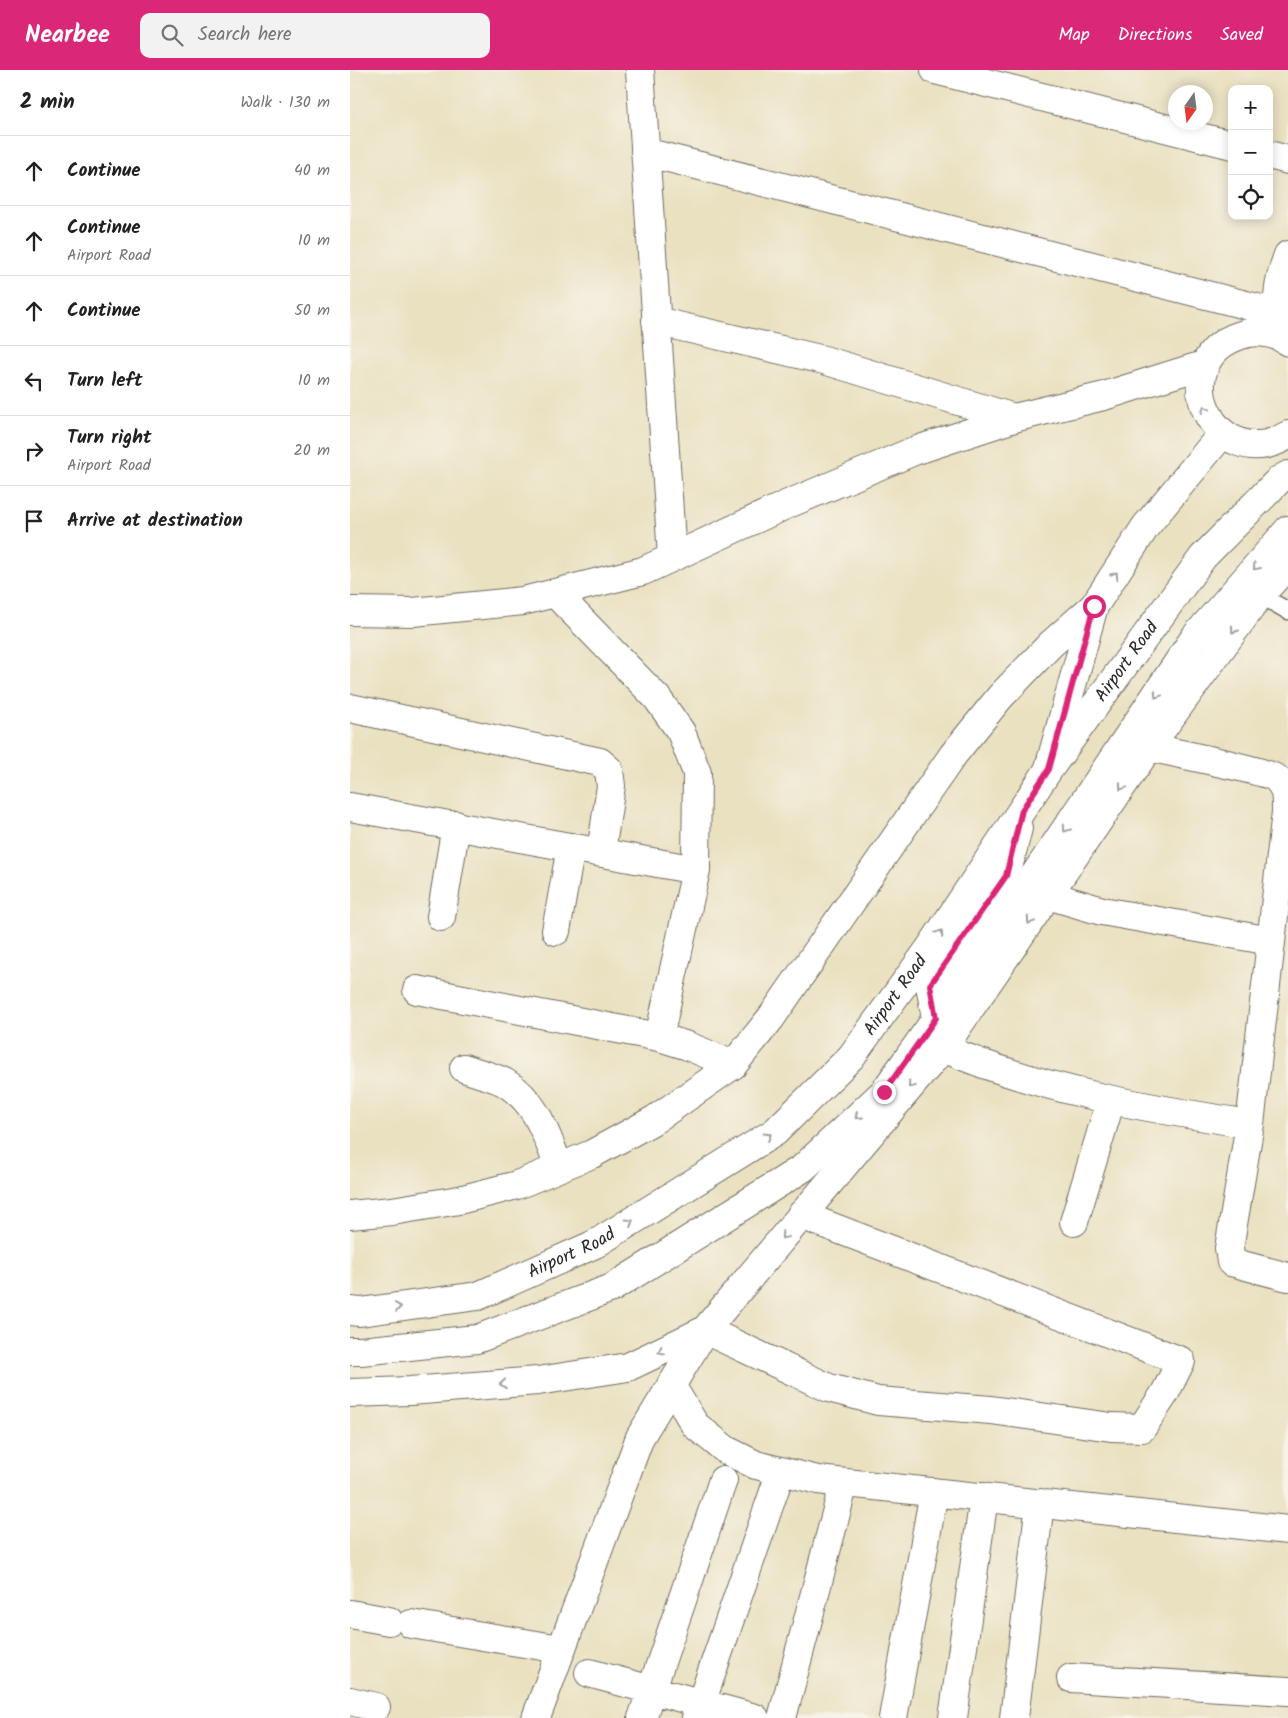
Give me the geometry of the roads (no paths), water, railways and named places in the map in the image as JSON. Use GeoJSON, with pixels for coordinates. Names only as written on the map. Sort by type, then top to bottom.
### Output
{"type":"FeatureCollection","features":[{"type":"Feature","properties":{"kind":"street"},"geometry":{"type":"LineString","coordinates":[[640,70],[672,557]]}},
{"type":"Feature","properties":{"kind":"street"},"geometry":{"type":"LineString","coordinates":[[935,70],[1228,144]]}},
{"type":"Feature","properties":{"kind":"street"},"geometry":{"type":"LineString","coordinates":[[645,152],[1283,331]]}},
{"type":"Feature","properties":{"kind":"street"},"geometry":{"type":"LineString","coordinates":[[1273,156],[1288,160]]}},
{"type":"Feature","properties":{"kind":"street"},"geometry":{"type":"LineString","coordinates":[[1283,331],[1277,290],[1288,255]]}},
{"type":"Feature","properties":{"kind":"street"},"geometry":{"type":"LineString","coordinates":[[656,321],[824,360],[1014,418]]}},
{"type":"Feature","properties":{"kind":"street"},"geometry":{"type":"LineString","coordinates":[[1283,331],[1248,333],[1231,338],[1216,349],[1206,364],[1200,381],[1201,401],[1209,419],[1222,434],[1239,443],[1259,445],[1278,441],[1288,435]]}},
{"type":"Feature","properties":{"kind":"street"},"geometry":{"type":"LineString","coordinates":[[350,611],[413,612],[523,602],[643,571],[788,504],[914,451],[1014,418],[1104,396],[1206,364]]}},
{"type":"Feature","properties":{"kind":"street"},"geometry":{"type":"LineString","coordinates":[[350,1214],[392,1211],[459,1200],[516,1185],[592,1154],[654,1120],[733,1064],[771,1018],[953,755],[1000,697],[1050,645],[1094,606],[1146,526],[1222,434]]}},
{"type":"Feature","properties":{"kind":"street","name":"Airport Road"},"geometry":{"type":"LineString","coordinates":[[350,1312],[478,1296],[595,1244],[775,1132],[851,1057],[930,948],[1049,769],[1203,557],[1279,480],[1288,475]]}},
{"type":"Feature","properties":{"kind":"street"},"geometry":{"type":"LineString","coordinates":[[350,1351],[361,1352],[477,1339],[612,1288],[803,1168],[884,1092],[1195,637],[1288,530]]}},
{"type":"Feature","properties":{"kind":"street"},"geometry":{"type":"LineString","coordinates":[[536,1718],[569,1664],[640,1437],[705,1330],[942,1048],[1149,747],[1260,595],[1288,565]]}},
{"type":"Feature","properties":{"kind":"street"},"geometry":{"type":"LineString","coordinates":[[555,593],[657,698],[681,732],[697,773],[696,870],[659,1037]]}},
{"type":"Feature","properties":{"kind":"street"},"geometry":{"type":"LineString","coordinates":[[1049,769],[1094,606]]}},
{"type":"Feature","properties":{"kind":"street"},"geometry":{"type":"LineString","coordinates":[[350,708],[600,762],[609,770],[611,786],[601,852]]}},
{"type":"Feature","properties":{"kind":"street"},"geometry":{"type":"LineString","coordinates":[[1149,747],[1258,771],[1276,778],[1285,789],[1286,812],[1250,1124],[1229,1248],[1231,1262],[1288,1277]]}},
{"type":"Feature","properties":{"kind":"street"},"geometry":{"type":"LineString","coordinates":[[350,807],[696,870]]}},
{"type":"Feature","properties":{"kind":"street"},"geometry":{"type":"LineString","coordinates":[[936,1018],[930,985],[1006,876],[1022,810]]}},
{"type":"Feature","properties":{"kind":"street"},"geometry":{"type":"LineString","coordinates":[[441,917],[456,825]]}},
{"type":"Feature","properties":{"kind":"street"},"geometry":{"type":"LineString","coordinates":[[556,931],[571,847]]}},
{"type":"Feature","properties":{"kind":"street"},"geometry":{"type":"LineString","coordinates":[[1048,895],[1102,911],[1271,941]]}},
{"type":"Feature","properties":{"kind":"street"},"geometry":{"type":"LineString","coordinates":[[417,990],[659,1037],[733,1064]]}},
{"type":"Feature","properties":{"kind":"street"},"geometry":{"type":"LineString","coordinates":[[942,1048],[1015,1076],[1112,1100],[1250,1124]]}},
{"type":"Feature","properties":{"kind":"street"},"geometry":{"type":"LineString","coordinates":[[464,1068],[504,1082],[523,1096],[539,1115],[560,1167]]}},
{"type":"Feature","properties":{"kind":"street"},"geometry":{"type":"LineString","coordinates":[[1074,1222],[1112,1100]]}},
{"type":"Feature","properties":{"kind":"street"},"geometry":{"type":"LineString","coordinates":[[705,1330],[829,1388],[878,1401],[991,1410],[1110,1427],[1142,1428],[1165,1393],[1181,1361],[802,1215]]}},
{"type":"Feature","properties":{"kind":"street"},"geometry":{"type":"LineString","coordinates":[[350,1394],[410,1392],[538,1381],[628,1367],[705,1330]]}},
{"type":"Feature","properties":{"kind":"street"},"geometry":{"type":"LineString","coordinates":[[671,1385],[695,1425],[726,1450],[756,1465],[818,1480],[1288,1530]]}},
{"type":"Feature","properties":{"kind":"street"},"geometry":{"type":"LineString","coordinates":[[698,1711],[781,1471]]}},
{"type":"Feature","properties":{"kind":"street"},"geometry":{"type":"LineString","coordinates":[[642,1718],[722,1480]]}},
{"type":"Feature","properties":{"kind":"street"},"geometry":{"type":"LineString","coordinates":[[782,1718],[844,1483]]}},
{"type":"Feature","properties":{"kind":"street"},"geometry":{"type":"LineString","coordinates":[[893,1718],[934,1492]]}},
{"type":"Feature","properties":{"kind":"street"},"geometry":{"type":"LineString","coordinates":[[953,1718],[984,1497]]}},
{"type":"Feature","properties":{"kind":"street"},"geometry":{"type":"LineString","coordinates":[[1014,1718],[1040,1504]]}},
{"type":"Feature","properties":{"kind":"street"},"geometry":{"type":"LineString","coordinates":[[350,1614],[400,1622],[569,1664],[651,1691],[698,1711],[754,1718]]}},
{"type":"Feature","properties":{"kind":"street"},"geometry":{"type":"LineString","coordinates":[[1071,1678],[1288,1692]]}},
{"type":"Feature","properties":{"kind":"lane"},"geometry":{"type":"LineString","coordinates":[[1260,595],[1288,611]]}}]}
